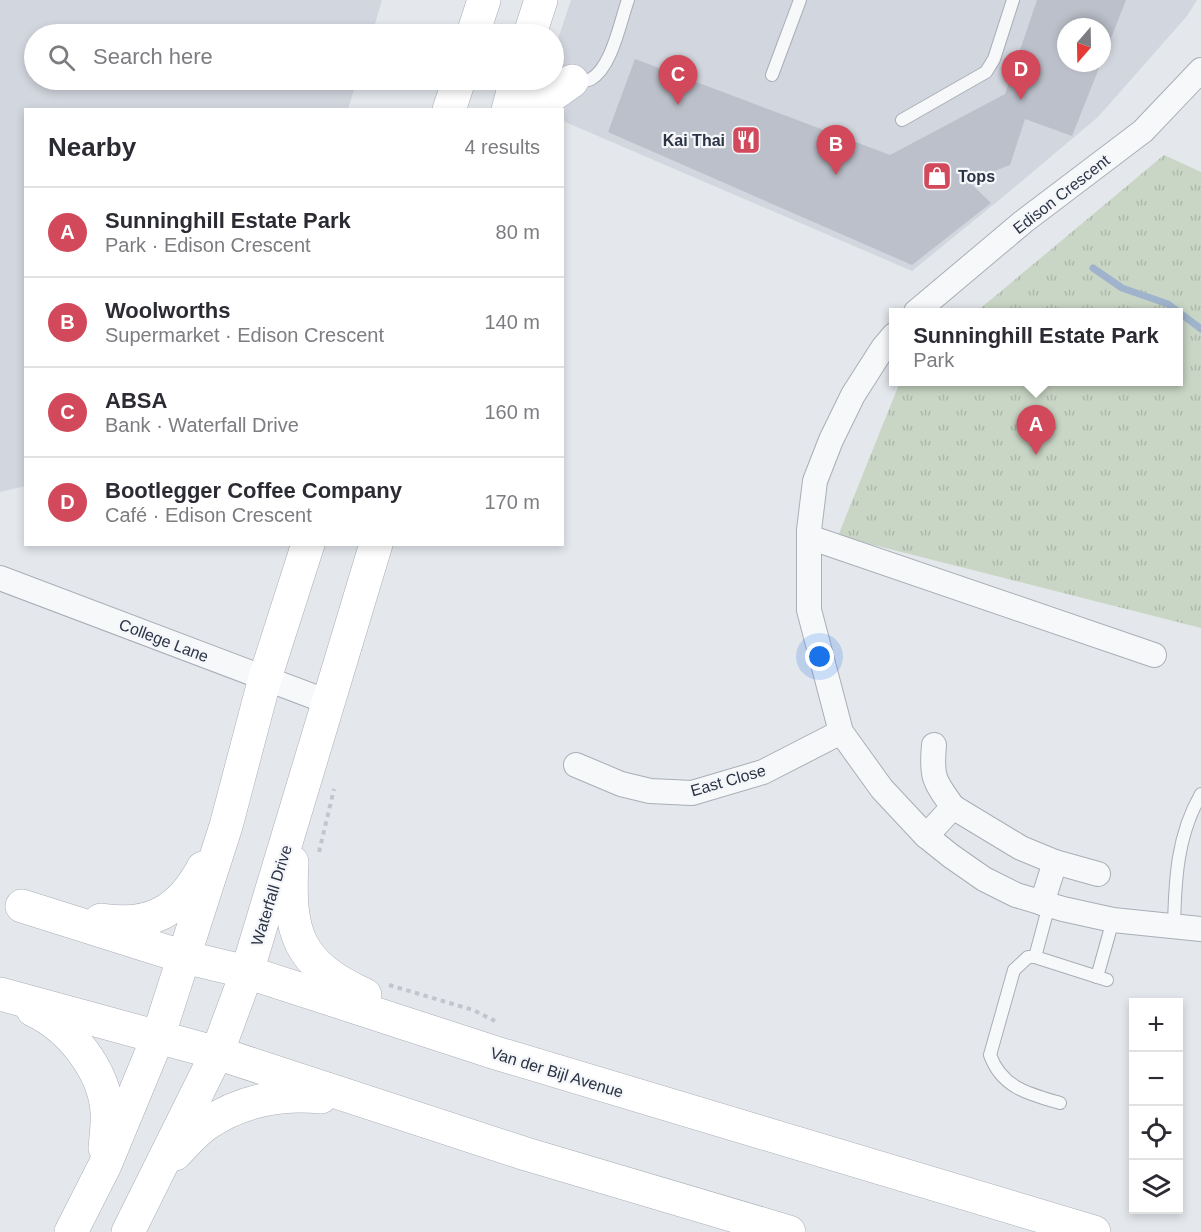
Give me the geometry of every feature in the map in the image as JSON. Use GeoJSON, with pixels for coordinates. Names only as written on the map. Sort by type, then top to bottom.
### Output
{"type":"FeatureCollection","features":[{"type":"Feature","properties":{"kind":"main road"},"geometry":{"type":"LineString","coordinates":[[476,24],[484,0]]}},
{"type":"Feature","properties":{"kind":"main road"},"geometry":{"type":"LineString","coordinates":[[533,24],[541,0]]}},
{"type":"Feature","properties":{"kind":"main road"},"geometry":{"type":"LineString","coordinates":[[549,0],[550,24]]}},
{"type":"Feature","properties":{"kind":"main road"},"geometry":{"type":"LineString","coordinates":[[450,108],[456,90]]}},
{"type":"Feature","properties":{"kind":"main road"},"geometry":{"type":"LineString","coordinates":[[509,108],[513,90]]}},
{"type":"Feature","properties":{"kind":"main road"},"geometry":{"type":"LineString","coordinates":[[533,108],[547,90]]}},
{"type":"Feature","properties":{"kind":"main road"},"geometry":{"type":"LineString","coordinates":[[70,1232],[105,1165],[158,1037],[226,826],[265,678],[307,546]]}},
{"type":"Feature","properties":{"kind":"main road","name":"Waterfall Drive"},"geometry":{"type":"LineString","coordinates":[[128,1232],[217,1053],[247,972],[375,546]]}},
{"type":"Feature","properties":{"kind":"main road"},"geometry":{"type":"LineString","coordinates":[[294,821],[290,897],[298,935],[309,957],[326,974],[352,988],[500,1040]]}},
{"type":"Feature","properties":{"kind":"main road","name":"Van der Bijl Avenue"},"geometry":{"type":"LineString","coordinates":[[226,826],[186,896],[165,912],[145,920],[120,923],[22,906],[184,957],[500,1040],[1094,1232]]}},
{"type":"Feature","properties":{"kind":"main road"},"geometry":{"type":"LineString","coordinates":[[0,995],[217,1053],[526,1154],[789,1232]]}},
{"type":"Feature","properties":{"kind":"main road"},"geometry":{"type":"LineString","coordinates":[[0,995],[40,1013],[57,1026],[79,1046],[93,1068],[102,1089],[107,1111],[105,1165]]}},
{"type":"Feature","properties":{"kind":"main road"},"geometry":{"type":"LineString","coordinates":[[162,1166],[204,1126],[231,1110],[251,1103],[297,1096],[368,1102]]}},
{"type":"Feature","properties":{"kind":"street","name":"Edison Crescent"},"geometry":{"type":"LineString","coordinates":[[921,308],[1023,222],[1143,130],[1201,70]]}},
{"type":"Feature","properties":{"kind":"street"},"geometry":{"type":"LineString","coordinates":[[889,341],[853,395],[831,440],[815,481],[809,537],[809,610],[841,732],[882,789],[926,836],[984,879],[1016,895],[1113,920],[1201,929]]}},
{"type":"Feature","properties":{"kind":"street"},"geometry":{"type":"LineString","coordinates":[[809,537],[1154,655]]}},
{"type":"Feature","properties":{"kind":"street","name":"College Lane"},"geometry":{"type":"LineString","coordinates":[[0,579],[328,702]]}},
{"type":"Feature","properties":{"kind":"street","name":"East Close"},"geometry":{"type":"LineString","coordinates":[[576,765],[621,784],[650,791],[692,794],[763,772],[841,732]]}},
{"type":"Feature","properties":{"kind":"street"},"geometry":{"type":"LineString","coordinates":[[934,745],[932,768],[936,784],[953,807],[1021,848],[1055,862],[1098,874]]}},
{"type":"Feature","properties":{"kind":"street"},"geometry":{"type":"LineString","coordinates":[[926,836],[953,807]]}},
{"type":"Feature","properties":{"kind":"street"},"geometry":{"type":"LineString","coordinates":[[1045,904],[1055,862]]}},
{"type":"Feature","properties":{"kind":"lane"},"geometry":{"type":"LineString","coordinates":[[564,77],[589,81],[599,73],[610,55],[628,0]]}},
{"type":"Feature","properties":{"kind":"lane"},"geometry":{"type":"LineString","coordinates":[[772,75],[800,0]]}},
{"type":"Feature","properties":{"kind":"lane"},"geometry":{"type":"LineString","coordinates":[[902,120],[986,72],[994,59],[1013,0]]}},
{"type":"Feature","properties":{"kind":"lane"},"geometry":{"type":"LineString","coordinates":[[1174,927],[1176,870],[1180,844],[1201,794]]}},
{"type":"Feature","properties":{"kind":"lane"},"geometry":{"type":"LineString","coordinates":[[1035,957],[1045,904]]}},
{"type":"Feature","properties":{"kind":"lane"},"geometry":{"type":"LineString","coordinates":[[1060,1102],[1023,1092],[995,1068],[990,1055],[1014,970],[1028,957],[1035,957],[1102,978],[1113,920]]}},
{"type":"Feature","properties":{"kind":"path"},"geometry":{"type":"LineString","coordinates":[[318,857],[334,788]]}},
{"type":"Feature","properties":{"kind":"path"},"geometry":{"type":"LineString","coordinates":[[387,984],[473,1010],[500,1040]]}},
{"type":"Feature","properties":{"kind":"shaded area"},"geometry":{"type":"Polygon","coordinates":[[[0,0],[382,0],[375,24],[24,24],[24,90],[354,90],[348,108],[24,108],[24,486],[0,492],[0,0]]]}},
{"type":"Feature","properties":{"kind":"shaded area"},"geometry":{"type":"Polygon","coordinates":[[[571,0],[1197,0],[1187,16],[1098,117],[912,271],[564,121],[564,108],[541,108],[536,103],[541,90],[564,90],[563,24],[571,0]]]}},
{"type":"Feature","properties":{"kind":"green space"},"geometry":{"type":"Polygon","coordinates":[[[1164,155],[1201,172],[1201,628],[838,536],[898,386],[1183,386],[1183,308],[981,308],[1164,155]]]}},
{"type":"Feature","properties":{"kind":"building"},"geometry":{"type":"Polygon","coordinates":[[[1037,0],[1126,0],[1111,38],[1111,18],[1057,18],[1057,72],[1097,72],[1072,136],[1025,119],[1010,165],[968,181],[991,203],[912,265],[608,132],[635,59],[890,155],[1005,94],[1037,0]]]}},
{"type":"Feature","properties":{"kind":"waterway"},"geometry":{"type":"LineString","coordinates":[[1093,268],[1122,288],[1168,304],[1173,308]]}},
{"type":"Feature","properties":{"kind":"waterway"},"geometry":{"type":"LineString","coordinates":[[1183,315],[1201,329]]}},
{"type":"Feature","properties":{"kind":"place","name":"Bootlegger Coffee Company"},"geometry":{"type":"Point","coordinates":[1021,100]}},
{"type":"Feature","properties":{"kind":"place","name":"ABSA"},"geometry":{"type":"Point","coordinates":[678,105]}},
{"type":"Feature","properties":{"kind":"place","name":"Kai Thai"},"geometry":{"type":"Point","coordinates":[746,140]}},
{"type":"Feature","properties":{"kind":"place","name":"Woolworths"},"geometry":{"type":"Point","coordinates":[836,175]}},
{"type":"Feature","properties":{"kind":"place","name":"Tops"},"geometry":{"type":"Point","coordinates":[937,176]}},
{"type":"Feature","properties":{"kind":"place","name":"Sunninghill Estate Park"},"geometry":{"type":"Point","coordinates":[1036,455]}}]}
